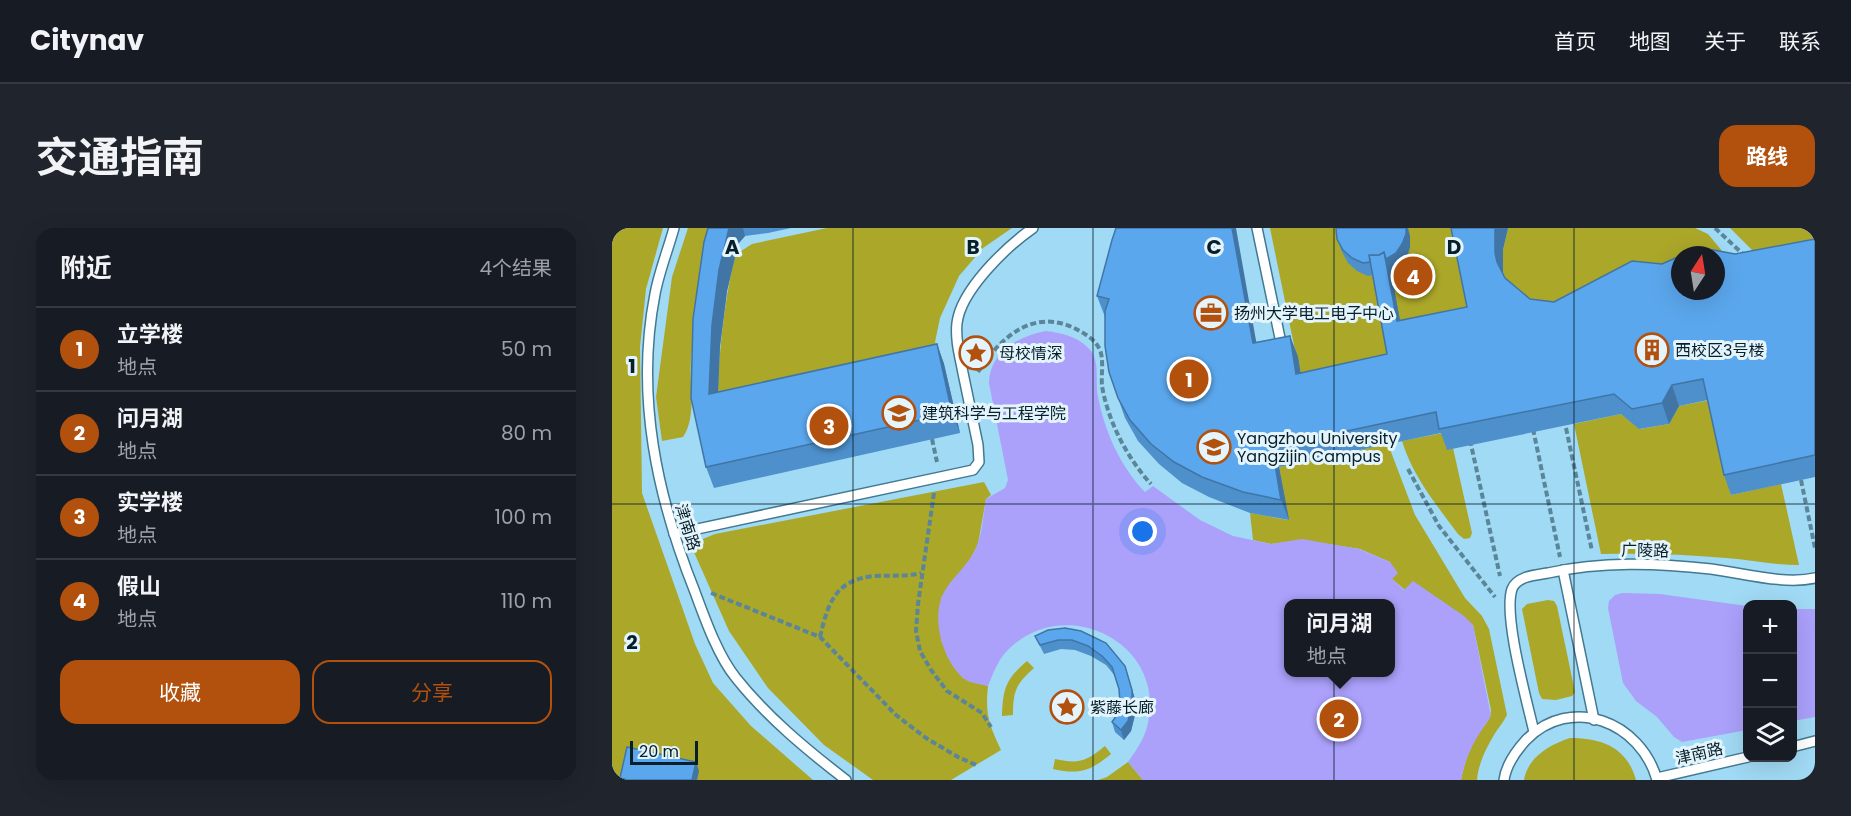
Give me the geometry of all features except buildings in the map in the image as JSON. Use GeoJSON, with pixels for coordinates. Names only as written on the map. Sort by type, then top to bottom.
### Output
{"type":"FeatureCollection","features":[{"type":"Feature","properties":{"kind":"lane","name":"津南路"},"geometry":{"type":"LineString","coordinates":[[674,228],[655,293],[648,348],[649,419],[658,481],[674,534],[711,633],[735,677],[776,722],[846,780]]}},
{"type":"Feature","properties":{"kind":"lane"},"geometry":{"type":"LineString","coordinates":[[674,534],[974,470],[980,462],[956,338],[957,320],[969,292],[996,261],[1033,228]]}},
{"type":"Feature","properties":{"kind":"lane"},"geometry":{"type":"LineString","coordinates":[[1257,228],[1280,338]]}},
{"type":"Feature","properties":{"kind":"lane","name":"广陵路"},"geometry":{"type":"LineString","coordinates":[[1510,621],[1511,595],[1514,585],[1528,577],[1563,570],[1639,564],[1666,565],[1775,579],[1815,578]]}},
{"type":"Feature","properties":{"kind":"lane"},"geometry":{"type":"LineString","coordinates":[[1563,570],[1594,720]]}},
{"type":"Feature","properties":{"kind":"lane"},"geometry":{"type":"LineString","coordinates":[[1510,621],[1534,732]]}},
{"type":"Feature","properties":{"kind":"lane","name":"津南路"},"geometry":{"type":"LineString","coordinates":[[1504,780],[1516,750],[1534,732],[1557,721],[1583,717],[1608,722],[1631,735],[1647,754],[1657,779],[1743,758]]}},
{"type":"Feature","properties":{"kind":"lane"},"geometry":{"type":"LineString","coordinates":[[1797,746],[1815,741]]}},
{"type":"Feature","properties":{"kind":"path"},"geometry":{"type":"LineString","coordinates":[[1715,228],[1751,263]]}},
{"type":"Feature","properties":{"kind":"path"},"geometry":{"type":"LineString","coordinates":[[967,391],[995,348],[1015,331],[1044,322],[1072,327],[1088,336],[1101,352],[1102,386],[1114,426],[1134,462],[1151,484]]}},
{"type":"Feature","properties":{"kind":"path"},"geometry":{"type":"LineString","coordinates":[[1532,422],[1563,570]]}},
{"type":"Feature","properties":{"kind":"path"},"geometry":{"type":"LineString","coordinates":[[1566,428],[1595,566]]}},
{"type":"Feature","properties":{"kind":"path"},"geometry":{"type":"LineString","coordinates":[[1469,434],[1501,579]]}},
{"type":"Feature","properties":{"kind":"path"},"geometry":{"type":"LineString","coordinates":[[932,439],[937,461],[916,631],[920,651],[947,691],[982,713],[991,727]]}},
{"type":"Feature","properties":{"kind":"path"},"geometry":{"type":"LineString","coordinates":[[1408,469],[1439,526],[1501,605],[1510,621]]}},
{"type":"Feature","properties":{"kind":"path"},"geometry":{"type":"LineString","coordinates":[[1801,480],[1815,548]]}},
{"type":"Feature","properties":{"kind":"path"},"geometry":{"type":"LineString","coordinates":[[820,637],[826,613],[835,595],[844,585],[854,580],[875,576],[907,577],[922,573]]}},
{"type":"Feature","properties":{"kind":"path"},"geometry":{"type":"LineString","coordinates":[[693,588],[724,597],[820,637],[896,715],[926,738],[976,765]]}},
{"type":"Feature","properties":{"kind":"shaded area"},"geometry":{"type":"Polygon","coordinates":[[[612,228],[663,228],[646,289],[640,347],[642,493],[695,644],[713,683],[751,726],[813,780],[612,780],[612,228]]]}},
{"type":"Feature","properties":{"kind":"shaded area"},"geometry":{"type":"Polygon","coordinates":[[[688,228],[714,228],[700,294],[693,343],[690,420],[683,437],[662,441],[656,397],[672,277],[688,228]]]}},
{"type":"Feature","properties":{"kind":"shaded area"},"geometry":{"type":"Polygon","coordinates":[[[827,228],[1012,228],[983,248],[959,276],[940,318],[935,342],[944,364],[717,414],[722,334],[735,255],[752,244],[827,228]]]}},
{"type":"Feature","properties":{"kind":"shaded area"},"geometry":{"type":"Polygon","coordinates":[[[1270,228],[1454,228],[1475,327],[1394,375],[1304,394],[1270,228]]]}},
{"type":"Feature","properties":{"kind":"shaded area"},"geometry":{"type":"Polygon","coordinates":[[[1508,228],[1695,228],[1708,234],[1718,246],[1671,246],[1671,283],[1566,321],[1522,308],[1503,273],[1503,249],[1508,228]]]}},
{"type":"Feature","properties":{"kind":"shaded area"},"geometry":{"type":"Polygon","coordinates":[[[1730,228],[1815,228],[1815,251],[1760,258],[1730,228]]]}},
{"type":"Feature","properties":{"kind":"shaded area"},"geometry":{"type":"Polygon","coordinates":[[[1046,331],[1076,339],[1091,351],[1096,367],[1098,397],[1109,436],[1128,471],[1145,492],[1153,486],[1200,520],[1233,536],[1271,544],[1302,539],[1359,549],[1390,562],[1398,573],[1392,579],[1404,590],[1413,581],[1464,616],[1473,625],[1491,716],[1472,746],[1461,780],[1143,780],[1128,762],[1139,746],[1149,717],[1149,690],[1140,667],[1125,648],[1105,634],[1082,627],[1057,626],[1033,632],[1003,655],[988,686],[970,682],[962,677],[950,661],[941,640],[939,609],[944,592],[974,553],[982,528],[986,499],[1005,488],[1008,480],[989,383],[994,362],[1000,354],[1007,347],[1025,337],[1046,331]]]}},
{"type":"Feature","properties":{"kind":"shaded area"},"geometry":{"type":"Polygon","coordinates":[[[1710,400],[1731,495],[1781,484],[1799,565],[1695,556],[1601,554],[1574,424],[1621,414],[1640,429],[1669,424],[1679,406],[1710,400]]]}},
{"type":"Feature","properties":{"kind":"shaded area"},"geometry":{"type":"Polygon","coordinates":[[[1443,433],[1453,448],[1472,533],[1470,538],[1464,539],[1458,534],[1434,501],[1412,466],[1402,441],[1443,433]]]}},
{"type":"Feature","properties":{"kind":"shaded area"},"geometry":{"type":"Polygon","coordinates":[[[1388,444],[1415,515],[1465,598],[1482,616],[1489,629],[1507,715],[1485,751],[1477,780],[1461,780],[1470,749],[1489,718],[1491,710],[1473,625],[1413,582],[1405,590],[1392,579],[1390,562],[1360,549],[1302,540],[1271,544],[1253,540],[1250,513],[1288,520],[1279,467],[1388,444]]]}},
{"type":"Feature","properties":{"kind":"shaded area"},"geometry":{"type":"Polygon","coordinates":[[[984,482],[991,495],[986,499],[978,544],[971,558],[941,598],[941,640],[953,666],[963,678],[988,686],[989,719],[1001,750],[951,780],[873,780],[824,745],[768,688],[729,631],[693,550],[698,541],[715,534],[984,482]]]}},
{"type":"Feature","properties":{"kind":"shaded area"},"geometry":{"type":"Polygon","coordinates":[[[1622,593],[1660,594],[1743,605],[1743,731],[1682,742],[1674,737],[1657,717],[1636,701],[1623,683],[1608,608],[1609,601],[1615,595],[1622,593]]]}},
{"type":"Feature","properties":{"kind":"shaded area"},"geometry":{"type":"Polygon","coordinates":[[[1554,601],[1557,606],[1575,692],[1572,696],[1556,700],[1542,699],[1539,693],[1522,609],[1527,604],[1554,601]]]}},
{"type":"Feature","properties":{"kind":"shaded area"},"geometry":{"type":"Polygon","coordinates":[[[1797,609],[1815,609],[1815,717],[1797,720],[1797,609]]]}},
{"type":"Feature","properties":{"kind":"shaded area"},"geometry":{"type":"Polygon","coordinates":[[[1027,661],[1034,668],[1017,688],[1013,715],[1002,716],[1003,698],[1007,685],[1014,673],[1027,661]]]}},
{"type":"Feature","properties":{"kind":"shaded area"},"geometry":{"type":"Polygon","coordinates":[[[1570,738],[1592,740],[1619,752],[1632,769],[1636,780],[1524,780],[1535,758],[1555,744],[1570,738]]]}},
{"type":"Feature","properties":{"kind":"shaded area"},"geometry":{"type":"Polygon","coordinates":[[[1105,746],[1111,754],[1091,768],[1070,772],[1053,769],[1055,759],[1081,760],[1105,746]]]}},
{"type":"Feature","properties":{"kind":"shaded area"},"geometry":{"type":"Polygon","coordinates":[[[1128,762],[1143,780],[1098,780],[1107,777],[1128,762]]]}},
{"type":"Feature","properties":{"kind":"place","name":"假山"},"geometry":{"type":"Point","coordinates":[1413,276]}},
{"type":"Feature","properties":{"kind":"place","name":"扬州大学电工电子中心"},"geometry":{"type":"Point","coordinates":[1211,313]}},
{"type":"Feature","properties":{"kind":"place","name":"西校区3号楼"},"geometry":{"type":"Point","coordinates":[1652,350]}},
{"type":"Feature","properties":{"kind":"place","name":"母校情深"},"geometry":{"type":"Point","coordinates":[976,353]}},
{"type":"Feature","properties":{"kind":"place","name":"立学楼"},"geometry":{"type":"Point","coordinates":[1189,379]}},
{"type":"Feature","properties":{"kind":"place","name":"建筑科学与工程学院"},"geometry":{"type":"Point","coordinates":[899,413]}},
{"type":"Feature","properties":{"kind":"place","name":"实学楼"},"geometry":{"type":"Point","coordinates":[829,426]}},
{"type":"Feature","properties":{"kind":"place","name":"Yangzhou University Yangzijin Campus"},"geometry":{"type":"Point","coordinates":[1214,447]}},
{"type":"Feature","properties":{"kind":"place","name":"紫藤长廊"},"geometry":{"type":"Point","coordinates":[1067,707]}},
{"type":"Feature","properties":{"kind":"place","name":"问月湖"},"geometry":{"type":"Point","coordinates":[1339,719]}}]}
